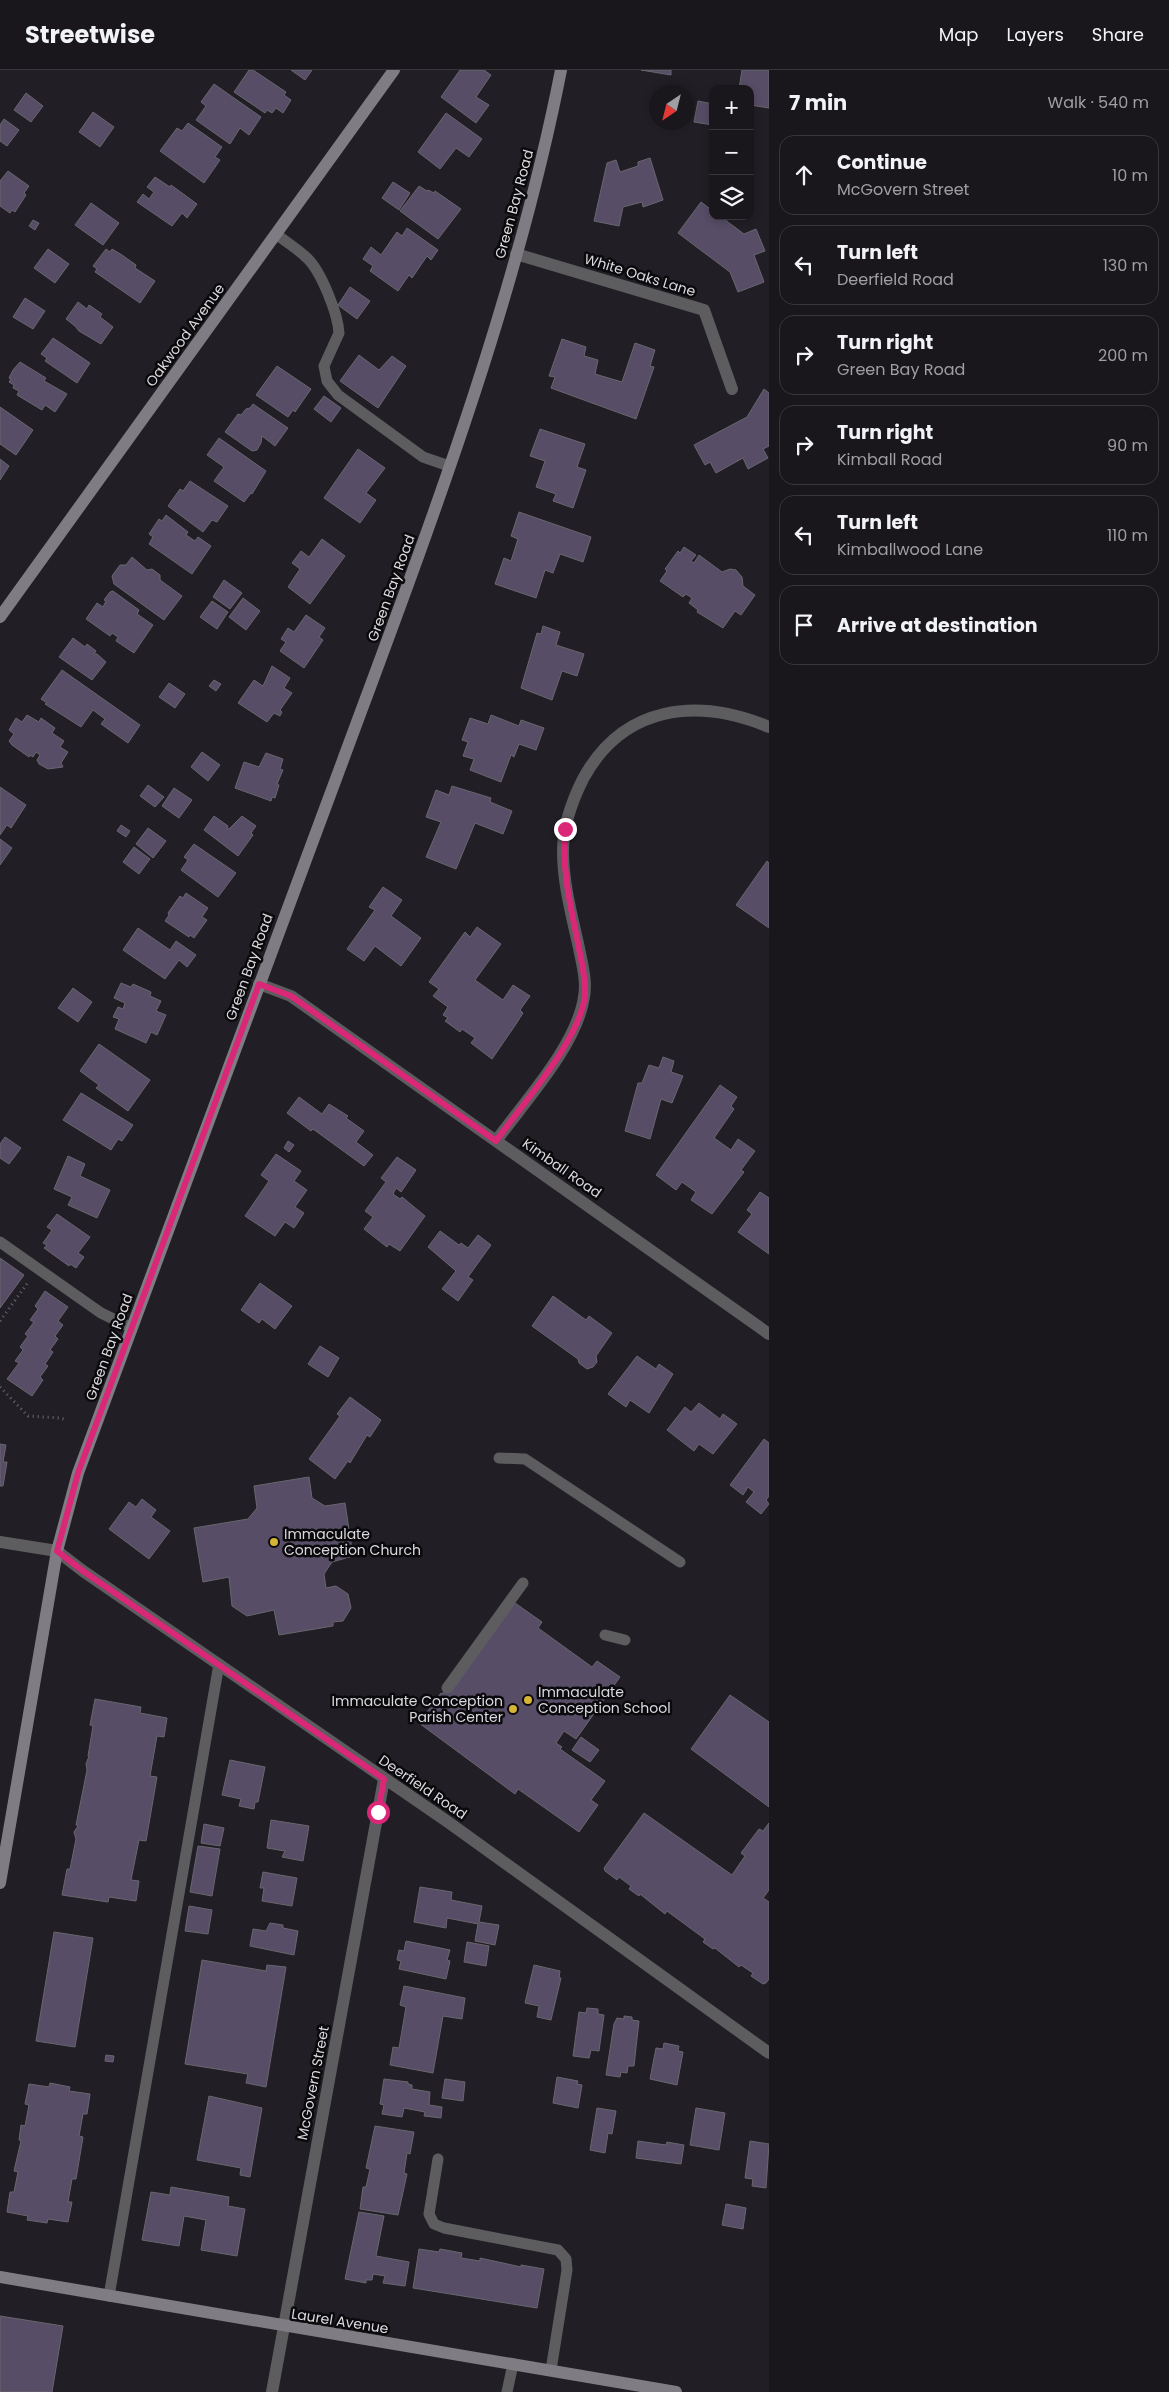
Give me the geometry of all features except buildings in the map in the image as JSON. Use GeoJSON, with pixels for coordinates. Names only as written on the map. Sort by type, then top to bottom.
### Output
{"type":"FeatureCollection","features":[{"type":"Feature","properties":{"kind":"main road","name":"Oakwood Avenue"},"geometry":{"type":"LineString","coordinates":[[0,617],[394,70]]}},
{"type":"Feature","properties":{"kind":"main road","name":"Green Bay Road"},"geometry":{"type":"LineString","coordinates":[[0,1883],[57,1551],[78,1473],[428,531],[516,254],[550,127],[561,70]]}},
{"type":"Feature","properties":{"kind":"main road","name":"Laurel Avenue"},"geometry":{"type":"LineString","coordinates":[[0,2277],[283,2327],[676,2392]]}},
{"type":"Feature","properties":{"kind":"street","name":"White Oaks Lane"},"geometry":{"type":"LineString","coordinates":[[516,254],[704,310],[732,389]]}},
{"type":"Feature","properties":{"kind":"street"},"geometry":{"type":"LineString","coordinates":[[496,1141],[563,1050],[580,1018],[585,995],[584,975],[566,882],[563,851],[565,829],[575,795],[593,761],[616,735],[653,716],[677,711],[713,710],[742,716],[769,727]]}},
{"type":"Feature","properties":{"kind":"street","name":"Kimball Road"},"geometry":{"type":"LineString","coordinates":[[259,984],[291,996],[769,1334]]}},
{"type":"Feature","properties":{"kind":"street"},"geometry":{"type":"LineString","coordinates":[[0,1542],[57,1551]]}},
{"type":"Feature","properties":{"kind":"street","name":"Deerfield Road"},"geometry":{"type":"LineString","coordinates":[[57,1551],[83,1571],[448,1822],[769,2053]]}},
{"type":"Feature","properties":{"kind":"street","name":"McGovern Street"},"geometry":{"type":"LineString","coordinates":[[272,2392],[384,1779]]}},
{"type":"Feature","properties":{"kind":"lane"},"geometry":{"type":"LineString","coordinates":[[276,234],[308,259],[328,295],[338,333],[324,366],[327,381],[338,395],[384,430],[423,457],[449,466]]}},
{"type":"Feature","properties":{"kind":"lane"},"geometry":{"type":"LineString","coordinates":[[0,1242],[101,1313],[132,1328]]}},
{"type":"Feature","properties":{"kind":"lane"},"geometry":{"type":"LineString","coordinates":[[499,1458],[525,1459],[680,1562]]}},
{"type":"Feature","properties":{"kind":"lane"},"geometry":{"type":"LineString","coordinates":[[447,1688],[523,1583]]}},
{"type":"Feature","properties":{"kind":"lane"},"geometry":{"type":"LineString","coordinates":[[605,1635],[625,1640]]}},
{"type":"Feature","properties":{"kind":"lane"},"geometry":{"type":"LineString","coordinates":[[109,2296],[219,1664]]}},
{"type":"Feature","properties":{"kind":"lane"},"geometry":{"type":"LineString","coordinates":[[438,2159],[429,2214],[434,2224],[444,2228],[558,2250],[566,2258],[567,2270],[551,2370]]}},
{"type":"Feature","properties":{"kind":"lane"},"geometry":{"type":"LineString","coordinates":[[507,2392],[512,2364]]}},
{"type":"Feature","properties":{"kind":"path"},"geometry":{"type":"LineString","coordinates":[[0,1321],[32,1277]]}},
{"type":"Feature","properties":{"kind":"path"},"geometry":{"type":"LineString","coordinates":[[0,1387],[28,1416],[67,1420]]}},
{"type":"Feature","properties":{"kind":"place","name":"Immaculate Conception Church"},"geometry":{"type":"Point","coordinates":[274,1542]}},
{"type":"Feature","properties":{"kind":"place","name":"Immaculate Conception School"},"geometry":{"type":"Point","coordinates":[528,1700]}},
{"type":"Feature","properties":{"kind":"place","name":"Immaculate Conception Parish Center"},"geometry":{"type":"Point","coordinates":[513,1709]}},
{"type":"Feature","properties":{"kind":"route"},"geometry":{"type":"LineString","coordinates":[[378,1812],[384,1779],[83,1571],[57,1551],[78,1473],[259,984],[291,996],[496,1141],[563,1050],[580,1018],[585,995],[584,975],[566,882],[563,851],[565,829]]}}]}
